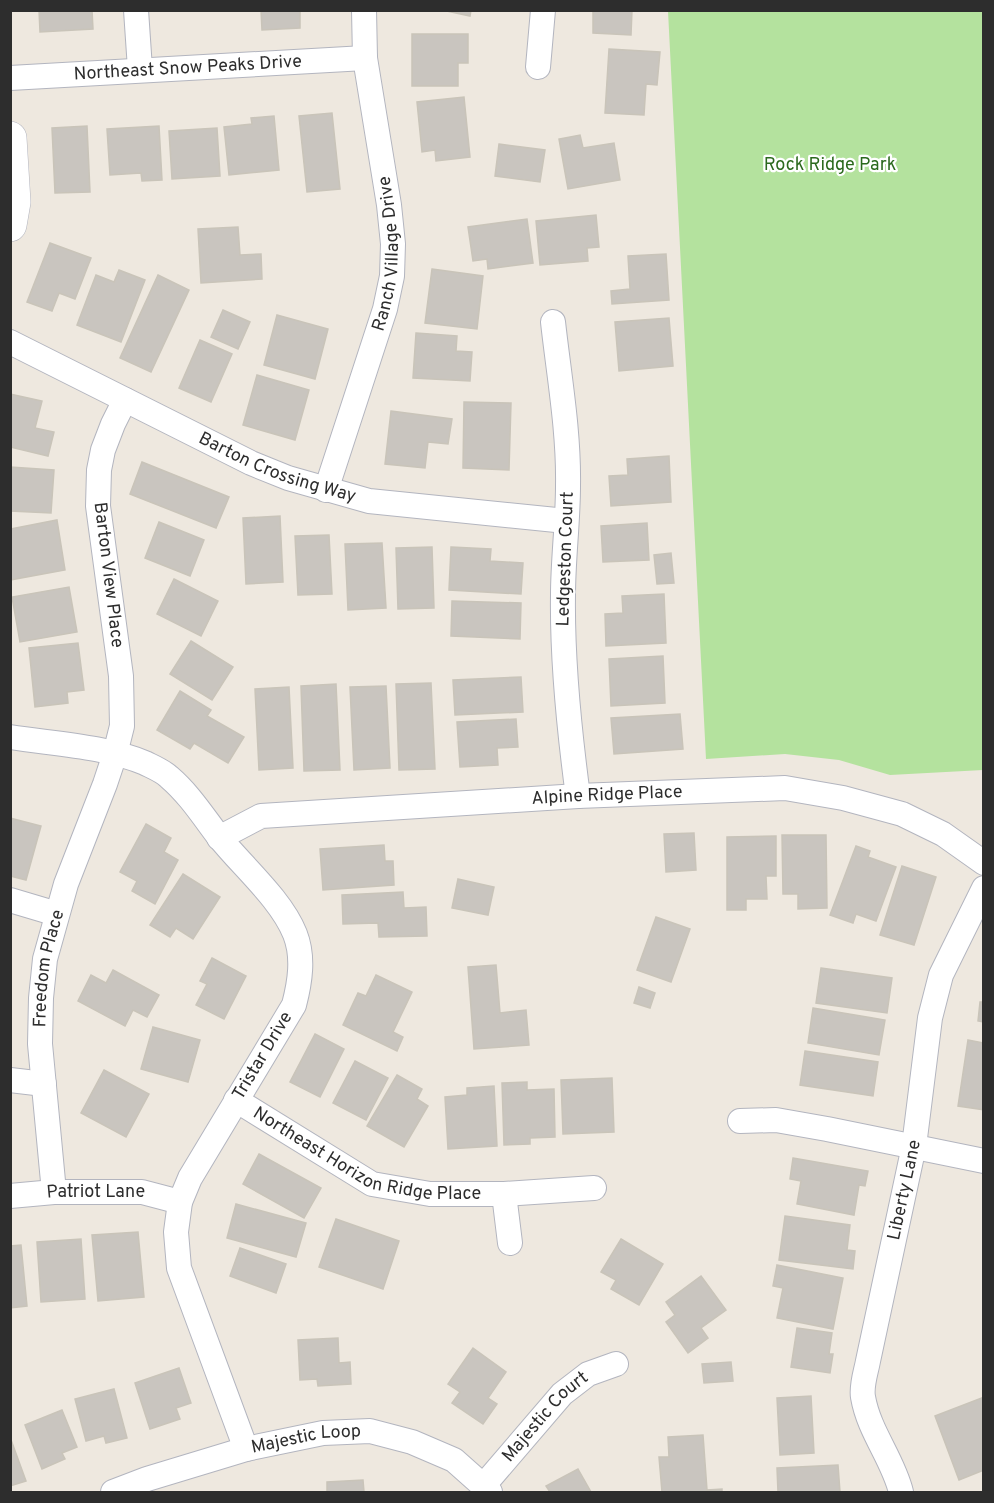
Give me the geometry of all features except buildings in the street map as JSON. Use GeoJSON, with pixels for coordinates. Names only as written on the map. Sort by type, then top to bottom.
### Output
{"type":"FeatureCollection","features":[{"type":"Feature","properties":{"kind":"street"},"geometry":{"type":"LineString","coordinates":[[136,10],[140,69]]}},
{"type":"Feature","properties":{"kind":"street","name":"Ranch Village Drive"},"geometry":{"type":"LineString","coordinates":[[326,490],[385,309],[392,276],[393,244],[389,205],[365,57],[364,10]]}},
{"type":"Feature","properties":{"kind":"street"},"geometry":{"type":"LineString","coordinates":[[538,67],[543,10]]}},
{"type":"Feature","properties":{"kind":"street","name":"Northeast Snow Peaks Drive"},"geometry":{"type":"LineString","coordinates":[[10,78],[365,57]]}},
{"type":"Feature","properties":{"kind":"street"},"geometry":{"type":"LineString","coordinates":[[10,138],[14,202],[10,225]]}},
{"type":"Feature","properties":{"kind":"street","name":"Ledgeston Court"},"geometry":{"type":"LineString","coordinates":[[553,322],[566,443],[568,486],[562,594],[564,661],[569,728],[578,796]]}},
{"type":"Feature","properties":{"kind":"street","name":"Barton Crossing Way"},"geometry":{"type":"LineString","coordinates":[[10,342],[251,463],[288,478],[369,501],[566,521]]}},
{"type":"Feature","properties":{"kind":"street","name":"Barton View Place"},"geometry":{"type":"LineString","coordinates":[[115,754],[122,726],[121,675],[98,506],[99,470],[112,424],[125,400]]}},
{"type":"Feature","properties":{"kind":"street","name":"Tristar Drive"},"geometry":{"type":"LineString","coordinates":[[10,737],[115,754],[144,763],[167,775],[185,792],[219,837],[285,914],[296,935],[301,981],[294,1005],[190,1178],[180,1202],[176,1232],[180,1268],[246,1449]]}},
{"type":"Feature","properties":{"kind":"street","name":"Freedom Place"},"geometry":{"type":"LineString","coordinates":[[54,1192],[40,1044],[45,959],[66,884],[115,754]]}},
{"type":"Feature","properties":{"kind":"street","name":"Alpine Ridge Place"},"geometry":{"type":"LineString","coordinates":[[219,837],[261,816],[578,796],[785,788],[843,798],[902,814],[943,834],[984,863]]}},
{"type":"Feature","properties":{"kind":"street","name":"Liberty Lane"},"geometry":{"type":"LineString","coordinates":[[901,1492],[890,1461],[873,1431],[863,1395],[868,1360],[914,1146],[930,1018],[941,975],[984,888]]}},
{"type":"Feature","properties":{"kind":"street"},"geometry":{"type":"LineString","coordinates":[[10,900],[57,914]]}},
{"type":"Feature","properties":{"kind":"street"},"geometry":{"type":"LineString","coordinates":[[10,1080],[44,1084]]}},
{"type":"Feature","properties":{"kind":"street","name":"Northeast Horizon Ridge Place"},"geometry":{"type":"LineString","coordinates":[[236,1100],[372,1184],[430,1194],[504,1194],[594,1188]]}},
{"type":"Feature","properties":{"kind":"street"},"geometry":{"type":"LineString","coordinates":[[740,1121],[776,1120],[984,1161]]}},
{"type":"Feature","properties":{"kind":"street","name":"Patriot Lane"},"geometry":{"type":"LineString","coordinates":[[10,1196],[54,1192],[142,1191],[180,1202]]}},
{"type":"Feature","properties":{"kind":"street","name":"Northeast Horizon Ridge Place"},"geometry":{"type":"LineString","coordinates":[[504,1194],[510,1243]]}},
{"type":"Feature","properties":{"kind":"street","name":"Majestic Court"},"geometry":{"type":"LineString","coordinates":[[487,1489],[562,1394],[588,1374],[616,1364]]}},
{"type":"Feature","properties":{"kind":"street","name":"Majestic Loop"},"geometry":{"type":"LineString","coordinates":[[113,1492],[147,1479],[246,1449],[323,1433],[370,1431],[412,1442],[454,1460],[487,1489]]}},
{"type":"Feature","properties":{"kind":"green space","name":"Rock Ridge Park"},"geometry":{"type":"Polygon","coordinates":[[[668,11],[983,11],[983,770],[890,775],[839,760],[785,754],[706,759],[668,11]]]}}]}
